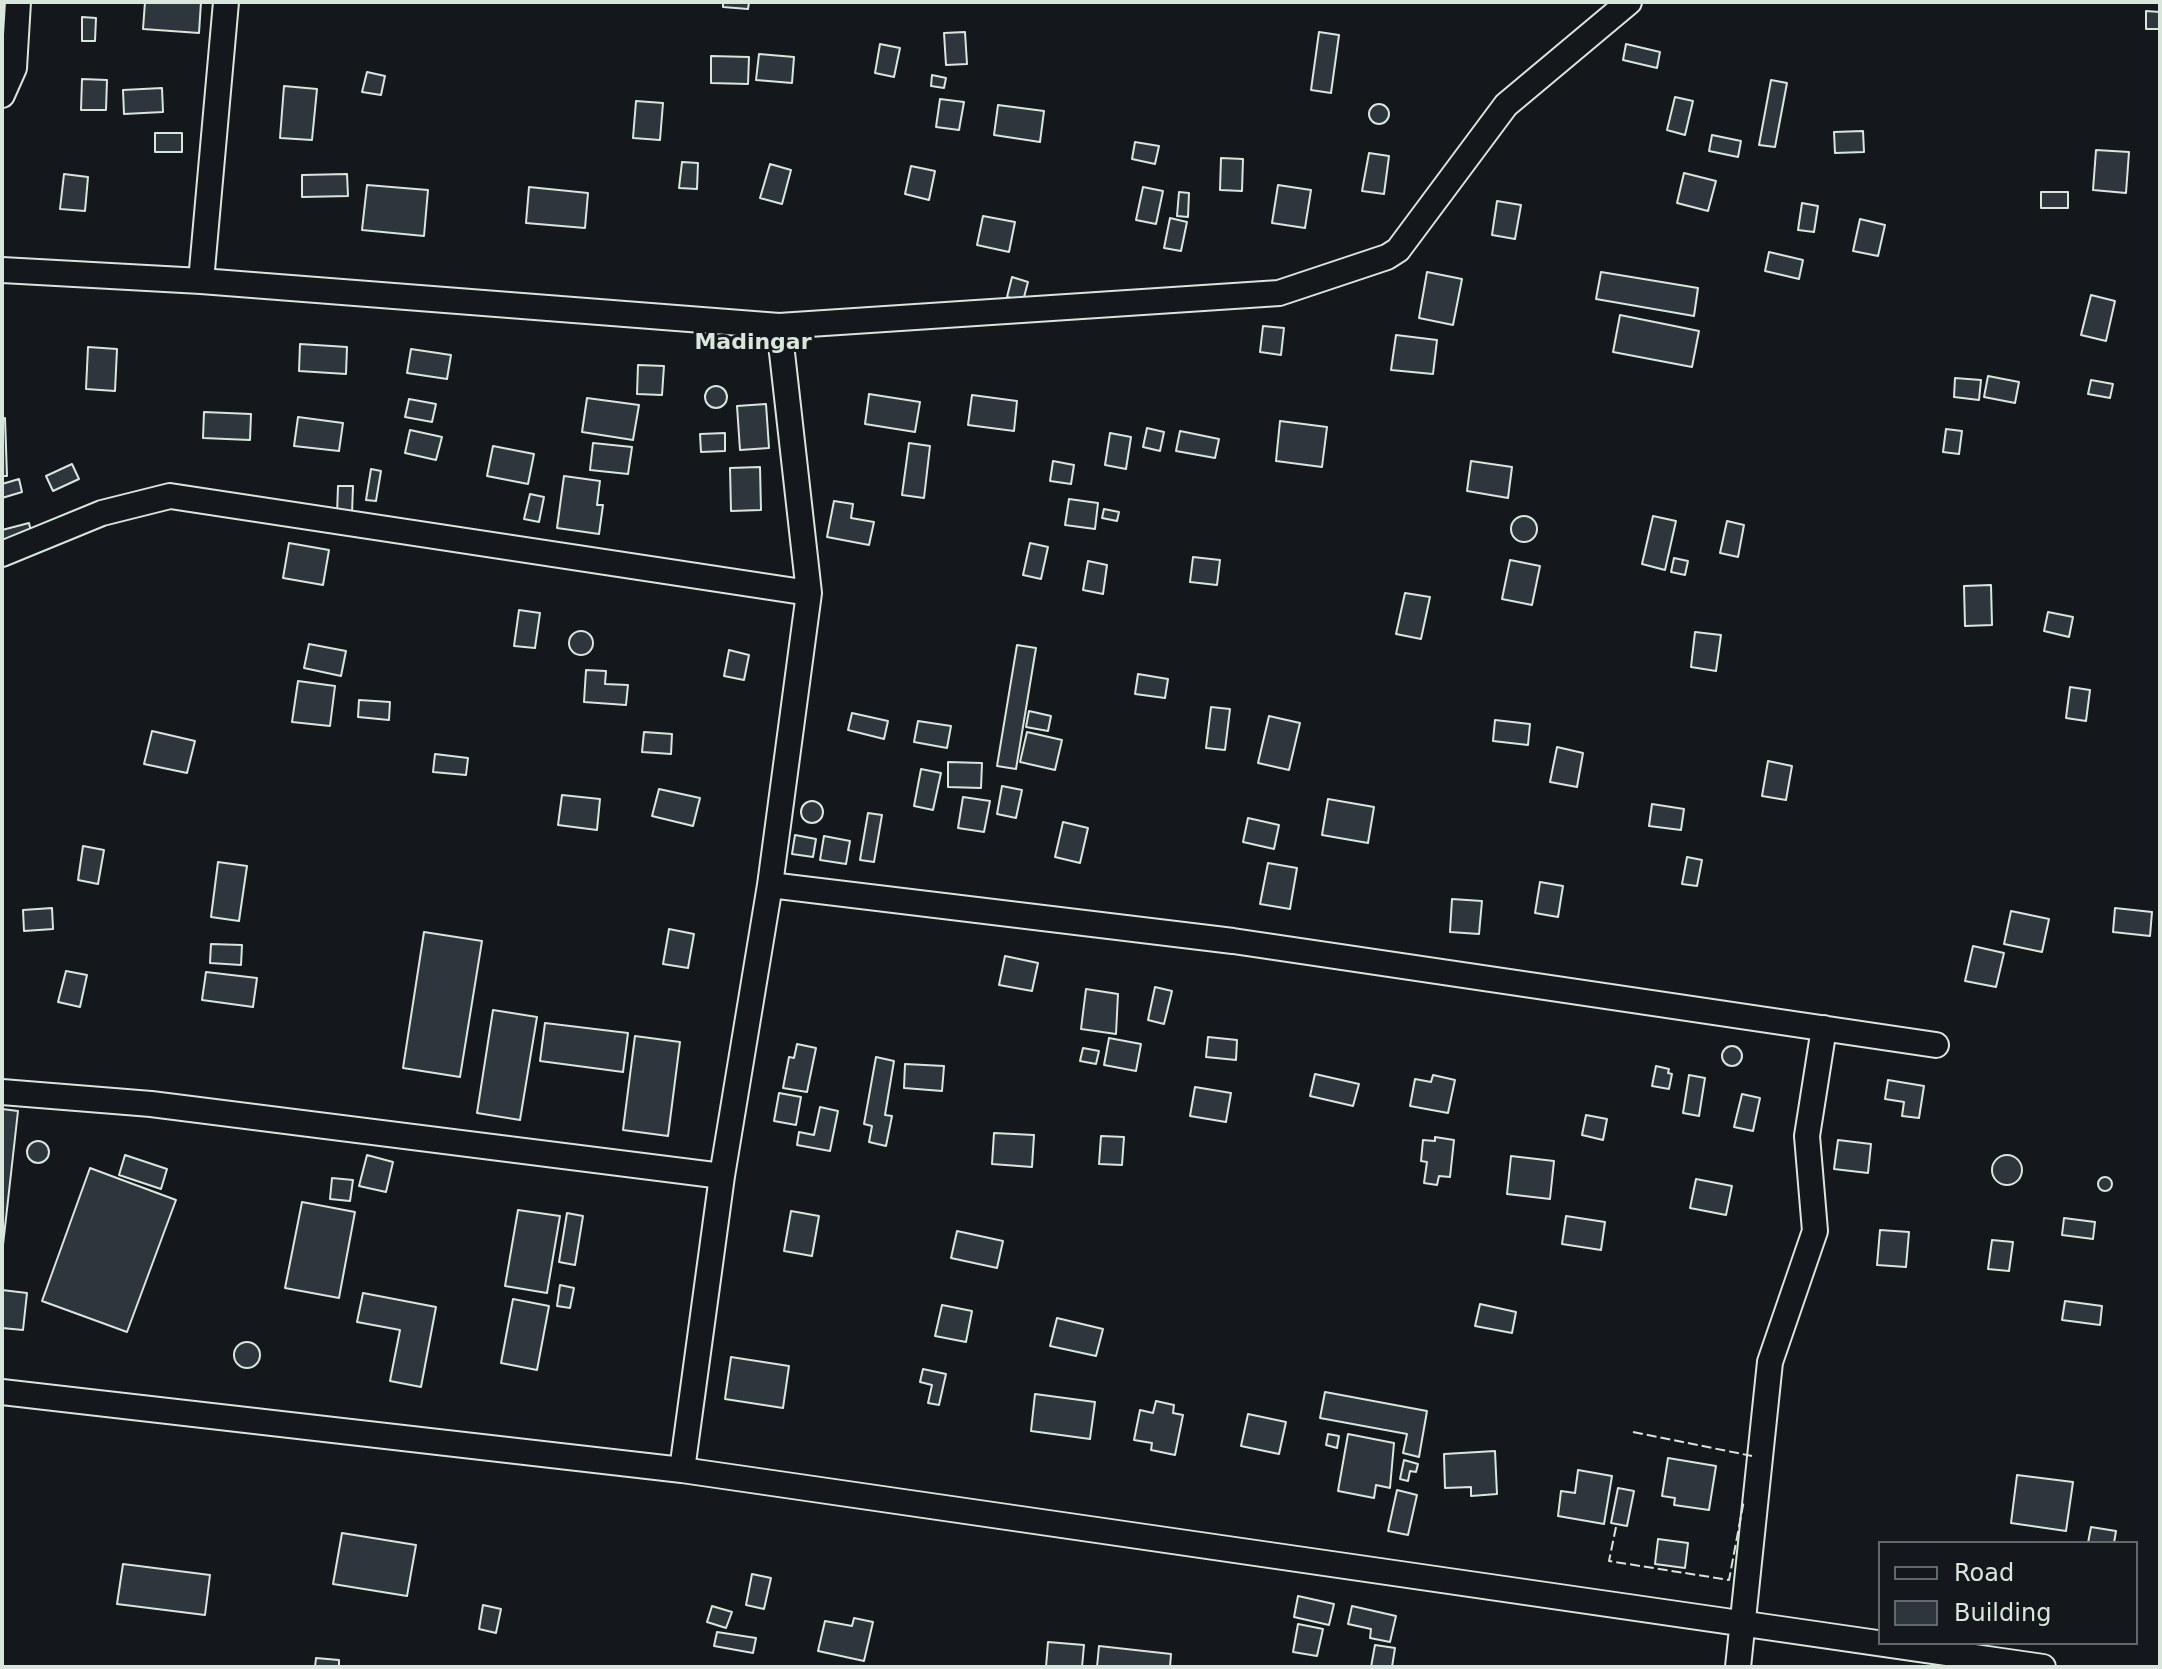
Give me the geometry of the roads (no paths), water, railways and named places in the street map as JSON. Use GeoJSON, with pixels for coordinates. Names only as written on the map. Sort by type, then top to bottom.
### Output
{"type":"FeatureCollection","features":[{"type":"Feature","properties":{"kind":"street"},"geometry":{"type":"LineString","coordinates":[[2,95],[14,68],[18,2]]}},
{"type":"Feature","properties":{"kind":"street"},"geometry":{"type":"LineString","coordinates":[[201,281],[226,2]]}},
{"type":"Feature","properties":{"kind":"street"},"geometry":{"type":"LineString","coordinates":[[2,270],[201,281],[779,326],[1279,293],[1387,257],[1398,250],[1506,105],[1629,2]]}},
{"type":"Feature","properties":{"kind":"street"},"geometry":{"type":"LineString","coordinates":[[682,1470],[722,1176],[770,885],[809,593],[779,326]]}},
{"type":"Feature","properties":{"kind":"street"},"geometry":{"type":"LineString","coordinates":[[2,554],[102,513],[170,496],[809,593]]}},
{"type":"Feature","properties":{"kind":"street"},"geometry":{"type":"LineString","coordinates":[[770,885],[1233,941],[1936,1045]]}},
{"type":"Feature","properties":{"kind":"street"},"geometry":{"type":"LineString","coordinates":[[1738,1667],[1770,1362],[1815,1231],[1807,1136],[1824,1028]]}},
{"type":"Feature","properties":{"kind":"street"},"geometry":{"type":"LineString","coordinates":[[2,1092],[151,1104],[722,1176]]}},
{"type":"Feature","properties":{"kind":"street"},"geometry":{"type":"LineString","coordinates":[[2,1392],[682,1470],[1878,1644]]}},
{"type":"Feature","properties":{"kind":"street"},"geometry":{"type":"LineString","coordinates":[[1886,1645],[2043,1667]]}},
{"type":"Feature","properties":{"kind":"district","name":"Madingar"},"geometry":{"type":"Point","coordinates":[753,343]}}]}
